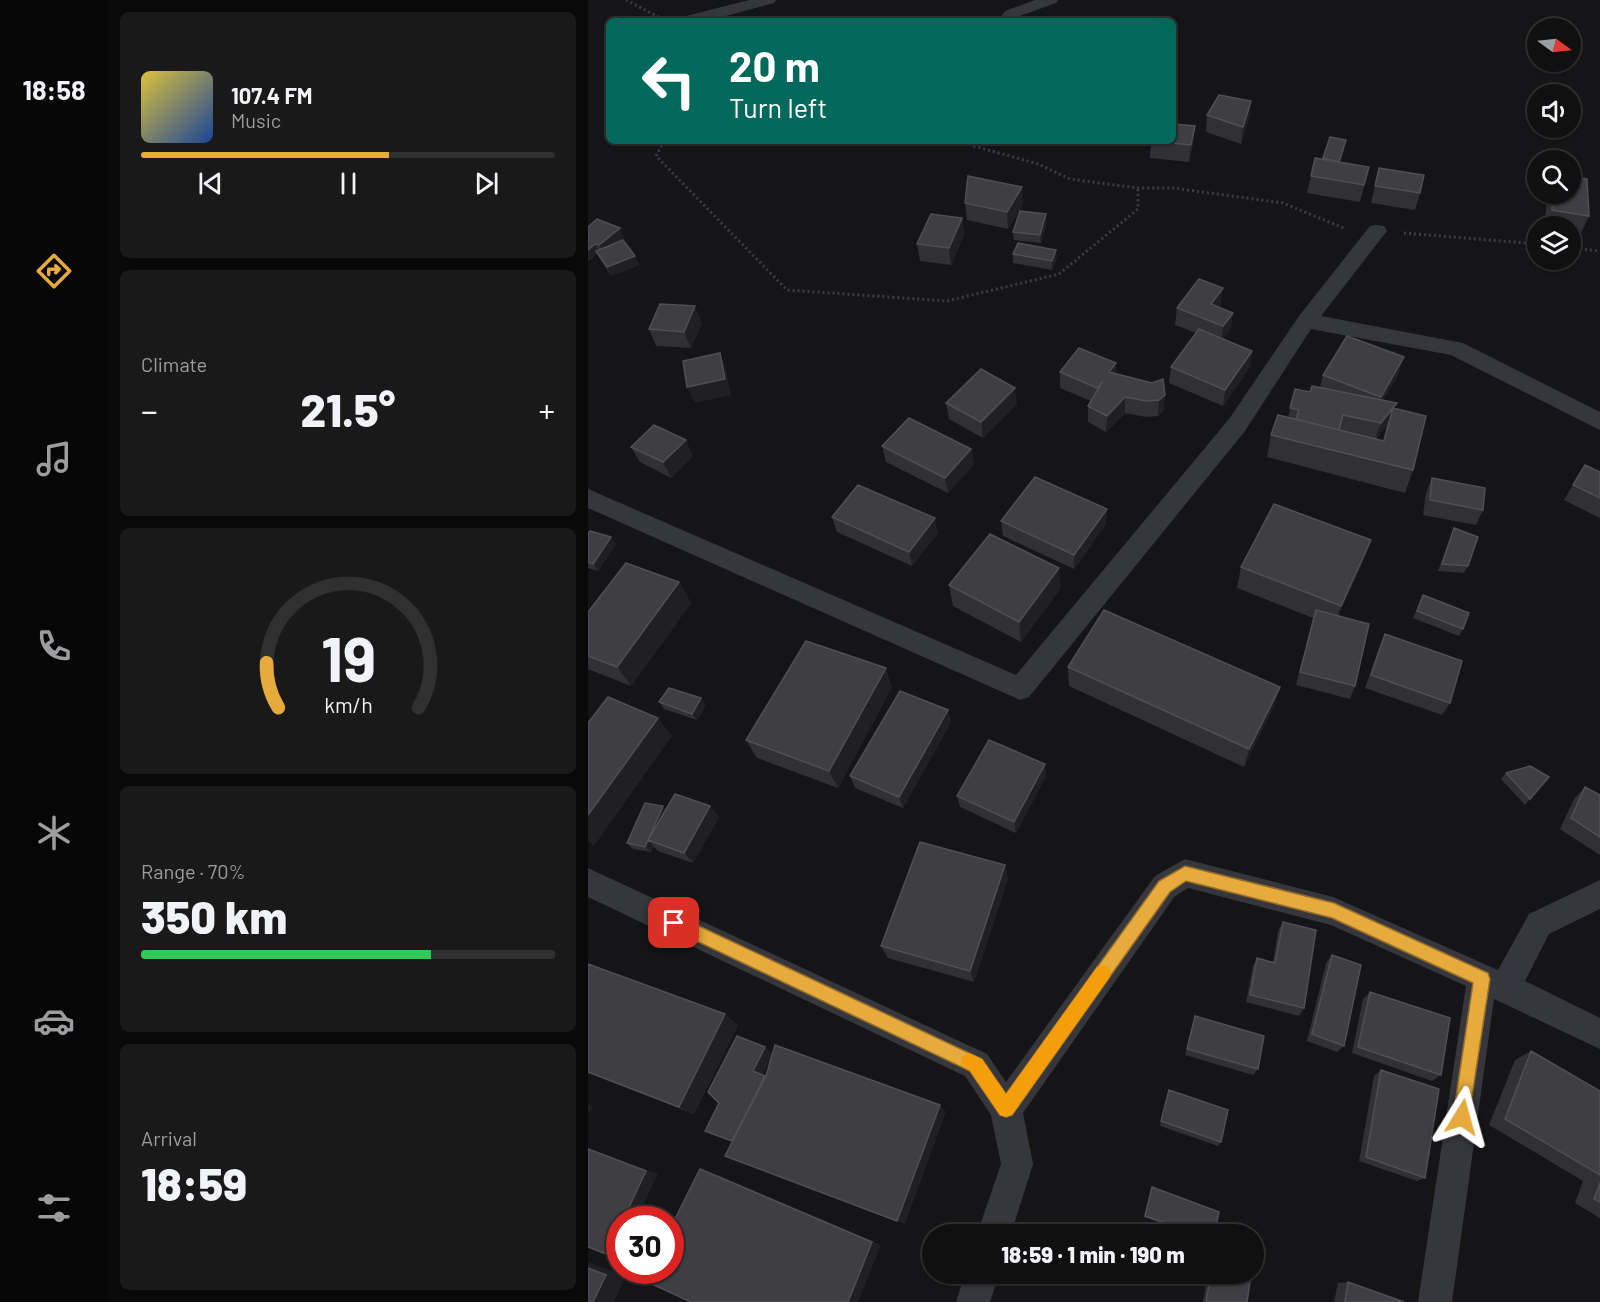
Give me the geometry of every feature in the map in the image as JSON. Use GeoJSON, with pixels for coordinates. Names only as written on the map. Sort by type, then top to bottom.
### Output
{"type":"FeatureCollection","features":[{"type":"Feature","properties":{"kind":"street"},"geometry":{"type":"LineString","coordinates":[[700,18],[768,0]]}},
{"type":"Feature","properties":{"kind":"street"},"geometry":{"type":"LineString","coordinates":[[1008,18],[1011,14],[1050,0]]}},
{"type":"Feature","properties":{"kind":"street"},"geometry":{"type":"LineString","coordinates":[[588,498],[1020,689],[1237,425],[1306,321],[1377,231]]}},
{"type":"Feature","properties":{"kind":"street"},"geometry":{"type":"LineString","coordinates":[[1306,321],[1456,348],[1600,422]]}},
{"type":"Feature","properties":{"kind":"street"},"geometry":{"type":"LineString","coordinates":[[1006,1109],[1165,886],[1185,873],[1334,911],[1493,983],[1600,1035]]}},
{"type":"Feature","properties":{"kind":"street"},"geometry":{"type":"LineString","coordinates":[[588,882],[976,1065],[1006,1109],[1017,1164],[997,1224]]}},
{"type":"Feature","properties":{"kind":"street"},"geometry":{"type":"LineString","coordinates":[[1435,1302],[1493,983],[1539,924],[1600,894]]}},
{"type":"Feature","properties":{"kind":"street"},"geometry":{"type":"LineString","coordinates":[[972,1302],[978,1284]]}},
{"type":"Feature","properties":{"kind":"path"},"geometry":{"type":"LineString","coordinates":[[626,0],[660,18]]}},
{"type":"Feature","properties":{"kind":"path"},"geometry":{"type":"LineString","coordinates":[[662,144],[656,156],[787,290],[947,301],[1059,274],[1138,209],[1138,188]]}},
{"type":"Feature","properties":{"kind":"path"},"geometry":{"type":"LineString","coordinates":[[973,144],[1038,164],[1070,178],[1138,188],[1173,188],[1283,203],[1349,231],[1377,231],[1527,243]]}},
{"type":"Feature","properties":{"kind":"path"},"geometry":{"type":"LineString","coordinates":[[1581,249],[1600,251]]}},
{"type":"Feature","properties":{"kind":"building"},"geometry":{"type":"Polygon","coordinates":[[[1219,95],[1251,101],[1243,127],[1207,115],[1219,95]]]}},
{"type":"Feature","properties":{"kind":"building"},"geometry":{"type":"Polygon","coordinates":[[[1176,124],[1195,126],[1191,145],[1176,143],[1176,124]]]}},
{"type":"Feature","properties":{"kind":"building"},"geometry":{"type":"Polygon","coordinates":[[[1330,137],[1346,140],[1339,162],[1323,158],[1330,137]]]}},
{"type":"Feature","properties":{"kind":"building"},"geometry":{"type":"Polygon","coordinates":[[[1315,158],[1369,167],[1364,185],[1311,176],[1315,158]]]}},
{"type":"Feature","properties":{"kind":"building"},"geometry":{"type":"Polygon","coordinates":[[[1379,168],[1424,175],[1420,193],[1375,186],[1379,168]]]}},
{"type":"Feature","properties":{"kind":"building"},"geometry":{"type":"Polygon","coordinates":[[[968,176],[1022,187],[1007,212],[965,203],[968,176]]]}},
{"type":"Feature","properties":{"kind":"building"},"geometry":{"type":"Polygon","coordinates":[[[1581,178],[1587,179],[1589,216],[1552,210],[1552,204],[1581,204],[1581,178]]]}},
{"type":"Feature","properties":{"kind":"building"},"geometry":{"type":"Polygon","coordinates":[[[1020,211],[1046,214],[1040,235],[1013,232],[1020,211]]]}},
{"type":"Feature","properties":{"kind":"building"},"geometry":{"type":"Polygon","coordinates":[[[931,214],[962,218],[949,248],[917,244],[931,214]]]}},
{"type":"Feature","properties":{"kind":"building"},"geometry":{"type":"Polygon","coordinates":[[[597,219],[620,228],[599,245],[595,244],[588,250],[588,227],[597,219]]]}},
{"type":"Feature","properties":{"kind":"building"},"geometry":{"type":"Polygon","coordinates":[[[623,240],[635,256],[607,267],[596,251],[623,240]]]}},
{"type":"Feature","properties":{"kind":"building"},"geometry":{"type":"Polygon","coordinates":[[[1018,243],[1056,250],[1052,261],[1013,254],[1018,243]]]}},
{"type":"Feature","properties":{"kind":"building"},"geometry":{"type":"Polygon","coordinates":[[[1199,279],[1223,288],[1211,304],[1233,313],[1223,326],[1177,308],[1199,279]]]}},
{"type":"Feature","properties":{"kind":"building"},"geometry":{"type":"Polygon","coordinates":[[[660,304],[695,306],[684,332],[649,329],[660,304]]]}},
{"type":"Feature","properties":{"kind":"building"},"geometry":{"type":"Polygon","coordinates":[[[1199,329],[1252,351],[1225,390],[1171,367],[1199,329]]]}},
{"type":"Feature","properties":{"kind":"building"},"geometry":{"type":"Polygon","coordinates":[[[1347,336],[1404,357],[1381,397],[1323,375],[1347,336]]]}},
{"type":"Feature","properties":{"kind":"building"},"geometry":{"type":"Polygon","coordinates":[[[1079,348],[1116,363],[1109,372],[1152,383],[1163,379],[1165,395],[1159,400],[1147,401],[1125,397],[1107,416],[1088,406],[1103,381],[1097,388],[1060,372],[1079,348]]]}},
{"type":"Feature","properties":{"kind":"building"},"geometry":{"type":"Polygon","coordinates":[[[720,353],[725,379],[687,387],[683,361],[720,353]]]}},
{"type":"Feature","properties":{"kind":"building"},"geometry":{"type":"Polygon","coordinates":[[[981,369],[1015,388],[981,422],[946,403],[981,369]]]}},
{"type":"Feature","properties":{"kind":"building"},"geometry":{"type":"Polygon","coordinates":[[[1312,386],[1397,403],[1381,423],[1343,415],[1339,430],[1296,419],[1299,410],[1290,408],[1295,389],[1310,392],[1312,386]]]}},
{"type":"Feature","properties":{"kind":"building"},"geometry":{"type":"Polygon","coordinates":[[[1393,408],[1426,416],[1413,470],[1271,435],[1278,415],[1384,441],[1393,408]]]}},
{"type":"Feature","properties":{"kind":"building"},"geometry":{"type":"Polygon","coordinates":[[[909,418],[971,449],[945,478],[882,446],[909,418]]]}},
{"type":"Feature","properties":{"kind":"building"},"geometry":{"type":"Polygon","coordinates":[[[654,425],[686,440],[663,462],[631,447],[654,425]]]}},
{"type":"Feature","properties":{"kind":"building"},"geometry":{"type":"Polygon","coordinates":[[[1585,465],[1600,472],[1600,498],[1573,485],[1585,465]]]}},
{"type":"Feature","properties":{"kind":"building"},"geometry":{"type":"Polygon","coordinates":[[[1035,477],[1107,509],[1074,555],[1001,521],[1035,477]]]}},
{"type":"Feature","properties":{"kind":"building"},"geometry":{"type":"Polygon","coordinates":[[[1432,478],[1485,488],[1483,510],[1430,500],[1432,478]]]}},
{"type":"Feature","properties":{"kind":"building"},"geometry":{"type":"Polygon","coordinates":[[[858,485],[935,518],[909,552],[832,517],[858,485]]]}},
{"type":"Feature","properties":{"kind":"building"},"geometry":{"type":"Polygon","coordinates":[[[1274,504],[1371,540],[1341,606],[1241,567],[1274,504]]]}},
{"type":"Feature","properties":{"kind":"building"},"geometry":{"type":"Polygon","coordinates":[[[1454,528],[1478,537],[1468,566],[1442,564],[1454,528]]]}},
{"type":"Feature","properties":{"kind":"building"},"geometry":{"type":"Polygon","coordinates":[[[590,531],[611,537],[593,564],[588,562],[588,533],[590,531]]]}},
{"type":"Feature","properties":{"kind":"building"},"geometry":{"type":"Polygon","coordinates":[[[990,534],[1059,568],[1019,622],[949,585],[990,534]]]}},
{"type":"Feature","properties":{"kind":"building"},"geometry":{"type":"Polygon","coordinates":[[[626,563],[679,582],[617,667],[588,656],[588,612],[626,563]]]}},
{"type":"Feature","properties":{"kind":"building"},"geometry":{"type":"Polygon","coordinates":[[[1423,595],[1469,613],[1463,629],[1417,611],[1423,595]]]}},
{"type":"Feature","properties":{"kind":"building"},"geometry":{"type":"Polygon","coordinates":[[[1104,610],[1280,687],[1249,749],[1068,667],[1104,610]]]}},
{"type":"Feature","properties":{"kind":"building"},"geometry":{"type":"Polygon","coordinates":[[[1316,610],[1369,624],[1355,686],[1300,672],[1316,610]]]}},
{"type":"Feature","properties":{"kind":"building"},"geometry":{"type":"Polygon","coordinates":[[[1385,634],[1462,661],[1450,703],[1371,675],[1385,634]]]}},
{"type":"Feature","properties":{"kind":"building"},"geometry":{"type":"Polygon","coordinates":[[[806,641],[886,668],[829,771],[746,740],[806,641]]]}},
{"type":"Feature","properties":{"kind":"building"},"geometry":{"type":"Polygon","coordinates":[[[669,688],[701,698],[692,714],[659,702],[669,688]]]}},
{"type":"Feature","properties":{"kind":"building"},"geometry":{"type":"Polygon","coordinates":[[[900,691],[948,710],[899,797],[850,776],[900,691]]]}},
{"type":"Feature","properties":{"kind":"building"},"geometry":{"type":"Polygon","coordinates":[[[608,697],[658,718],[588,815],[588,723],[608,697]]]}},
{"type":"Feature","properties":{"kind":"building"},"geometry":{"type":"Polygon","coordinates":[[[989,740],[1045,764],[1014,822],[957,796],[989,740]]]}},
{"type":"Feature","properties":{"kind":"building"},"geometry":{"type":"Polygon","coordinates":[[[1530,766],[1549,777],[1530,799],[1506,773],[1530,766]]]}},
{"type":"Feature","properties":{"kind":"building"},"geometry":{"type":"Polygon","coordinates":[[[1585,787],[1600,795],[1600,837],[1571,818],[1585,787]]]}},
{"type":"Feature","properties":{"kind":"building"},"geometry":{"type":"Polygon","coordinates":[[[675,794],[710,806],[684,853],[648,840],[675,794]]]}},
{"type":"Feature","properties":{"kind":"building"},"geometry":{"type":"Polygon","coordinates":[[[645,803],[663,806],[645,847],[627,843],[645,803]]]}},
{"type":"Feature","properties":{"kind":"building"},"geometry":{"type":"Polygon","coordinates":[[[920,842],[1005,865],[970,971],[881,946],[920,842]]]}},
{"type":"Feature","properties":{"kind":"building"},"geometry":{"type":"Polygon","coordinates":[[[1283,922],[1316,930],[1304,1008],[1250,995],[1257,958],[1275,963],[1283,922]]]}},
{"type":"Feature","properties":{"kind":"building"},"geometry":{"type":"Polygon","coordinates":[[[1332,955],[1361,965],[1344,1046],[1312,1034],[1332,955]]]}},
{"type":"Feature","properties":{"kind":"building"},"geometry":{"type":"Polygon","coordinates":[[[588,964],[725,1014],[679,1107],[588,1072],[588,964]]]}},
{"type":"Feature","properties":{"kind":"building"},"geometry":{"type":"Polygon","coordinates":[[[1370,992],[1450,1018],[1441,1075],[1358,1047],[1370,992]]]}},
{"type":"Feature","properties":{"kind":"building"},"geometry":{"type":"Polygon","coordinates":[[[1195,1016],[1264,1036],[1258,1069],[1187,1049],[1195,1016]]]}},
{"type":"Feature","properties":{"kind":"building"},"geometry":{"type":"Polygon","coordinates":[[[737,1036],[765,1047],[753,1071],[765,1076],[732,1141],[705,1131],[719,1103],[708,1092],[737,1036]]]}},
{"type":"Feature","properties":{"kind":"building"},"geometry":{"type":"Polygon","coordinates":[[[775,1045],[940,1105],[897,1221],[725,1156],[766,1076],[775,1045]]]}},
{"type":"Feature","properties":{"kind":"building"},"geometry":{"type":"Polygon","coordinates":[[[1531,1051],[1600,1091],[1600,1175],[1505,1119],[1531,1051]]]}},
{"type":"Feature","properties":{"kind":"building"},"geometry":{"type":"Polygon","coordinates":[[[1381,1070],[1439,1089],[1425,1178],[1366,1157],[1381,1070]]]}},
{"type":"Feature","properties":{"kind":"building"},"geometry":{"type":"Polygon","coordinates":[[[1169,1090],[1228,1110],[1221,1142],[1161,1121],[1169,1090]]]}},
{"type":"Feature","properties":{"kind":"building"},"geometry":{"type":"Polygon","coordinates":[[[588,1149],[646,1171],[630,1206],[606,1206],[606,1254],[588,1247],[588,1149]]]}},
{"type":"Feature","properties":{"kind":"building"},"geometry":{"type":"Polygon","coordinates":[[[700,1169],[872,1242],[848,1302],[691,1302],[652,1284],[684,1284],[684,1206],[682,1206],[700,1169]]]}},
{"type":"Feature","properties":{"kind":"building"},"geometry":{"type":"Polygon","coordinates":[[[1600,1183],[1600,1202],[1594,1199],[1600,1183]]]}},
{"type":"Feature","properties":{"kind":"building"},"geometry":{"type":"Polygon","coordinates":[[[1152,1187],[1219,1212],[1216,1224],[1167,1224],[1145,1216],[1152,1187]]]}},
{"type":"Feature","properties":{"kind":"building"},"geometry":{"type":"Polygon","coordinates":[[[588,1268],[606,1275],[593,1302],[588,1302],[588,1268]]]}},
{"type":"Feature","properties":{"kind":"building"},"geometry":{"type":"Polygon","coordinates":[[[1348,1282],[1404,1302],[1345,1302],[1348,1282]]]}},
{"type":"Feature","properties":{"kind":"building"},"geometry":{"type":"Polygon","coordinates":[[[1209,1284],[1250,1284],[1247,1302],[1206,1302],[1209,1284]]]}},
{"type":"Feature","properties":{"kind":"slow traffic"},"geometry":{"type":"LineString","coordinates":[[969,1061],[976,1065],[1006,1109],[1103,973]]}},
{"type":"Feature","properties":{"kind":"route"},"geometry":{"type":"LineString","coordinates":[[674,923],[976,1065],[1006,1109],[1165,886],[1185,873],[1334,911],[1482,979],[1462,1117]]}}]}
